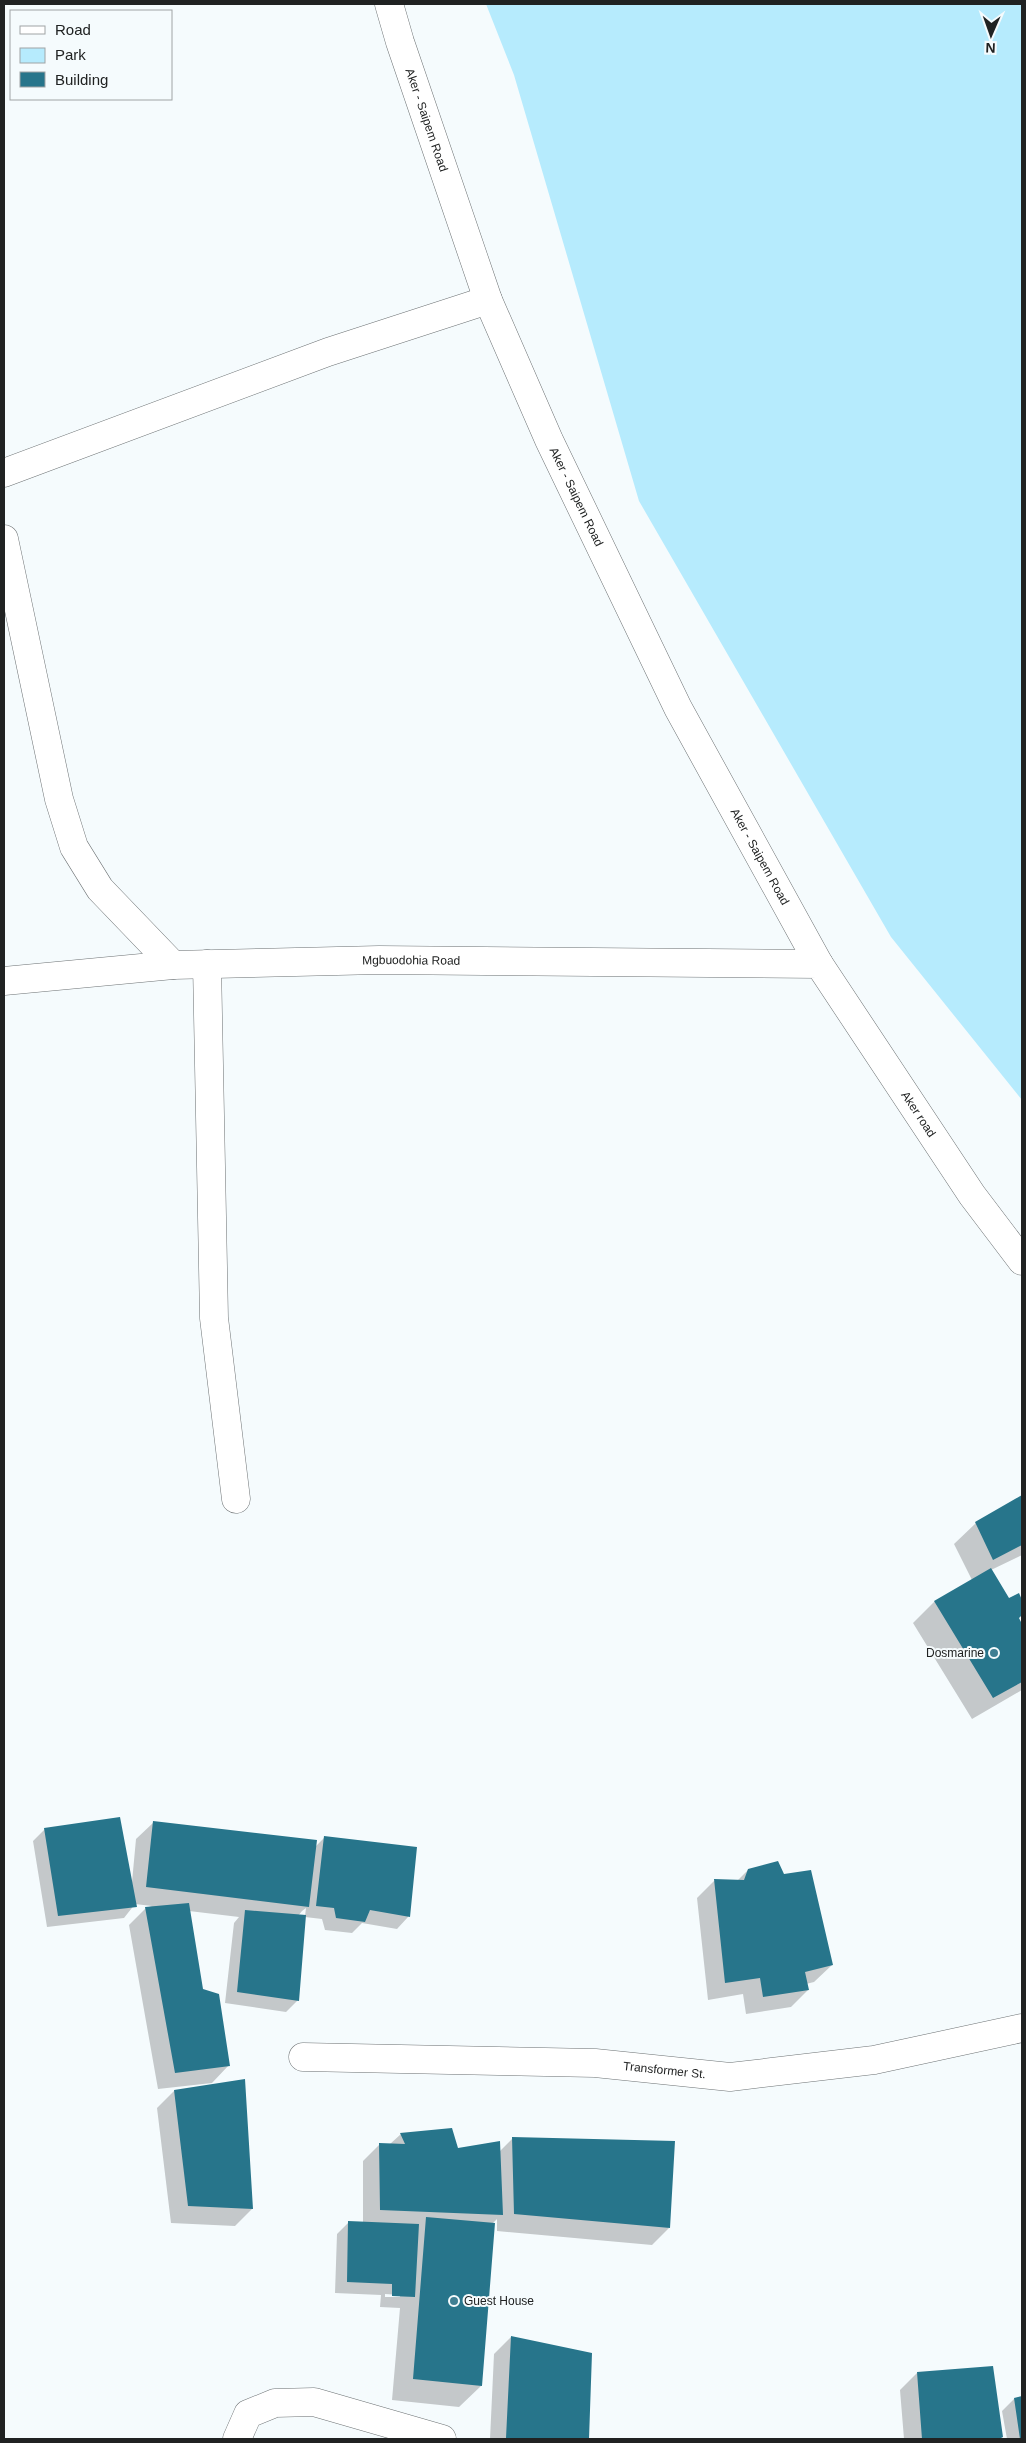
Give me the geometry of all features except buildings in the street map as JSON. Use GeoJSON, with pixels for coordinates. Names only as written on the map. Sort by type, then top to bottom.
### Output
{"type":"FeatureCollection","features":[{"type":"Feature","properties":{"kind":"street","name":"Aker - Saipem Road"},"geometry":{"type":"LineString","coordinates":[[390,4],[400,42],[488,300],[549,440],[678,708],[819,964]]}},
{"type":"Feature","properties":{"kind":"street"},"geometry":{"type":"LineString","coordinates":[[4,473],[328,352],[488,300]]}},
{"type":"Feature","properties":{"kind":"street"},"geometry":{"type":"LineString","coordinates":[[4,539],[59,799],[74,847],[100,889],[173,965]]}},
{"type":"Feature","properties":{"kind":"street","name":"Mgbuodohia Road"},"geometry":{"type":"LineString","coordinates":[[4,981],[173,965],[379,960],[819,964]]}},
{"type":"Feature","properties":{"kind":"street"},"geometry":{"type":"LineString","coordinates":[[207,964],[214,1318],[236,1499]]}},
{"type":"Feature","properties":{"kind":"street","name":"Aker road"},"geometry":{"type":"LineString","coordinates":[[819,964],[972,1195],[1022,1261]]}},
{"type":"Feature","properties":{"kind":"street","name":"Transformer St."},"geometry":{"type":"LineString","coordinates":[[303,2057],[595,2062],[730,2077],[874,2060],[1022,2028]]}},
{"type":"Feature","properties":{"kind":"street"},"geometry":{"type":"LineString","coordinates":[[237,2439],[248,2414],[275,2402],[314,2402],[442,2439]]}},
{"type":"Feature","properties":{"kind":"green space"},"geometry":{"type":"Polygon","coordinates":[[[486,4],[1022,4],[1022,1100],[891,937],[639,501],[514,75],[486,4]]]}},
{"type":"Feature","properties":{"kind":"place","name":"Dosmarine"},"geometry":{"type":"Point","coordinates":[994,1653]}},
{"type":"Feature","properties":{"kind":"place","name":"Guest House"},"geometry":{"type":"Point","coordinates":[454,2301]}}]}
